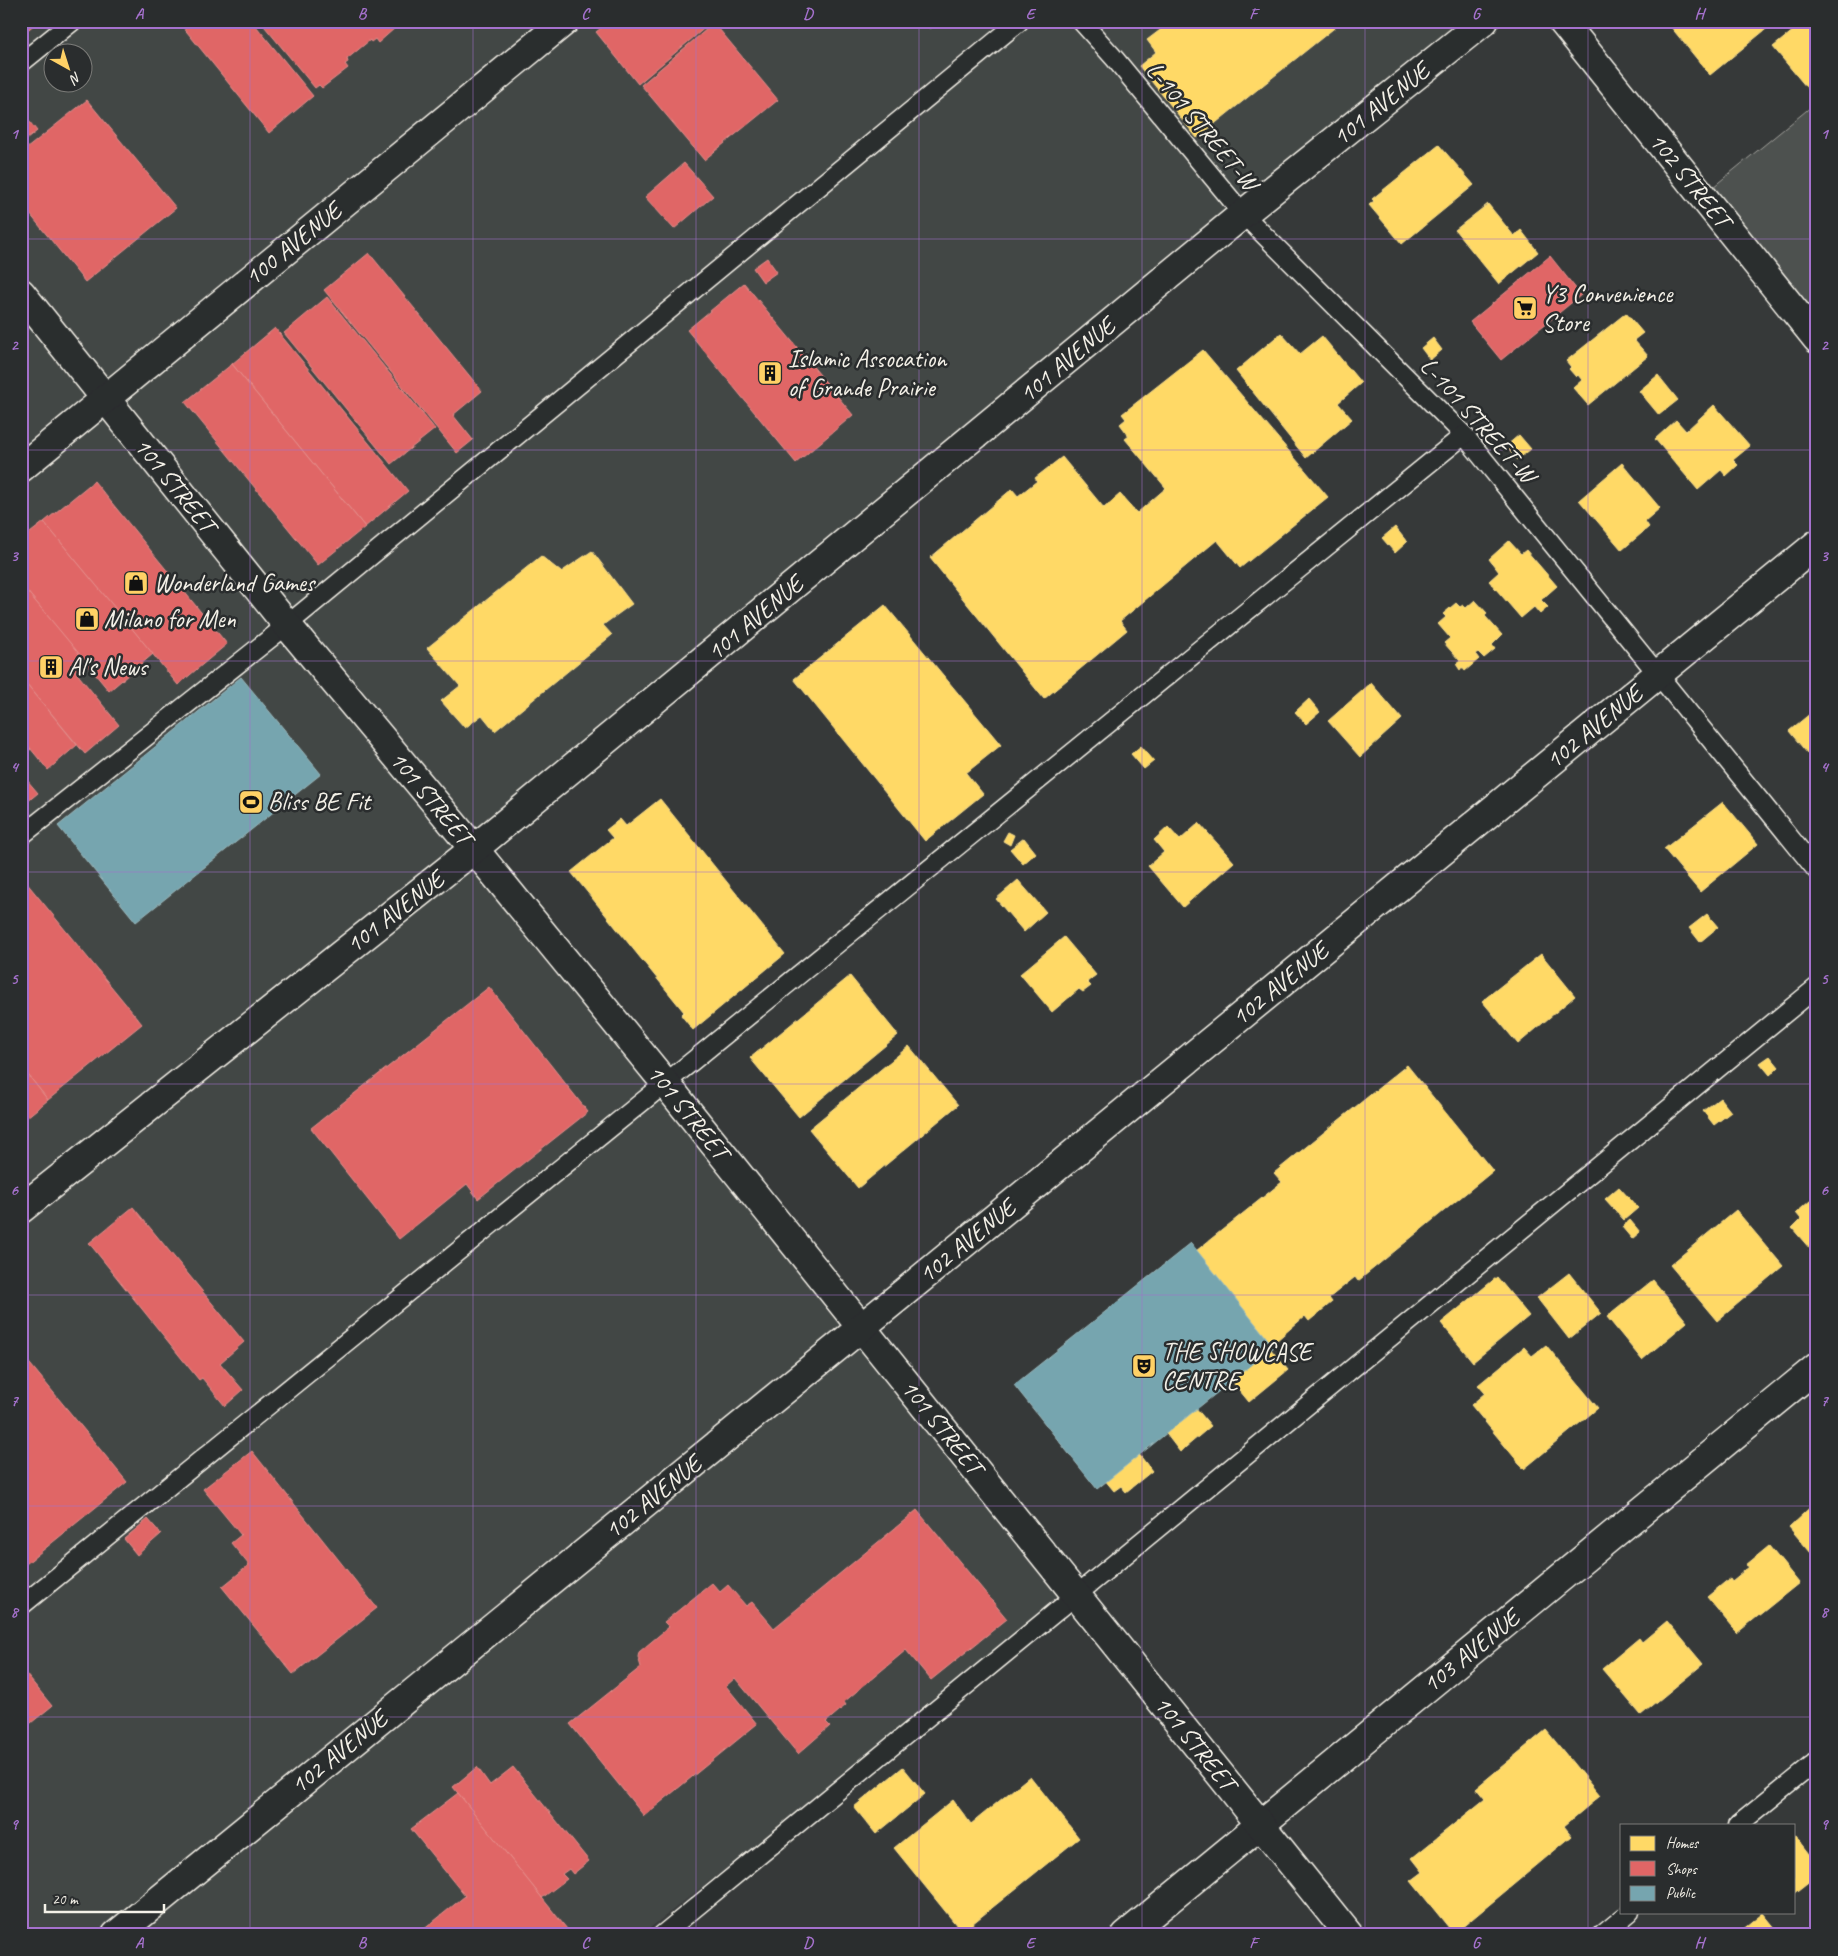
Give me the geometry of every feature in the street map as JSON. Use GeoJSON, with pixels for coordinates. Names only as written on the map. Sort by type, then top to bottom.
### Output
{"type":"FeatureCollection","features":[{"type":"Feature","properties":{"kind":"street","name":"100 AVENUE"},"geometry":{"type":"LineString","coordinates":[[21,468],[565,21]]}},
{"type":"Feature","properties":{"kind":"street","name":"101 AVENUE"},"geometry":{"type":"LineString","coordinates":[[21,1209],[474,850],[1242,214],[1484,21]]}},
{"type":"Feature","properties":{"kind":"street","name":"102 STREET"},"geometry":{"type":"LineString","coordinates":[[1562,21],[1817,339]]}},
{"type":"Feature","properties":{"kind":"street","name":"101 STREET"},"geometry":{"type":"LineString","coordinates":[[21,293],[287,625],[666,1084],[1349,1935]]}},
{"type":"Feature","properties":{"kind":"street","name":"102 AVENUE"},"geometry":{"type":"LineString","coordinates":[[116,1935],[1817,544]]}},
{"type":"Feature","properties":{"kind":"street","name":"103 AVENUE"},"geometry":{"type":"LineString","coordinates":[[1126,1935],[1817,1367]]}},
{"type":"Feature","properties":{"kind":"lane"},"geometry":{"type":"LineString","coordinates":[[21,63],[73,21]]}},
{"type":"Feature","properties":{"kind":"lane"},"geometry":{"type":"LineString","coordinates":[[21,836],[287,625],[1020,21]]}},
{"type":"Feature","properties":{"kind":"lane","name":"L-101 STREET-W"},"geometry":{"type":"LineString","coordinates":[[1081,21],[1115,59],[1242,214],[1464,435],[1817,871]]}},
{"type":"Feature","properties":{"kind":"lane"},"geometry":{"type":"LineString","coordinates":[[21,1606],[1464,435]]}},
{"type":"Feature","properties":{"kind":"lane"},"geometry":{"type":"LineString","coordinates":[[662,1935],[1817,987]]}},
{"type":"Feature","properties":{"kind":"lane"},"geometry":{"type":"LineString","coordinates":[[1739,1824],[1817,1761]]}},
{"type":"Feature","properties":{"kind":"lane"},"geometry":{"type":"LineString","coordinates":[[1602,1935],[1628,1914]]}},
{"type":"Feature","properties":{"kind":"shaded area"},"geometry":{"type":"Polygon","coordinates":[[[21,21],[1484,21],[474,849],[1076,1595],[641,1935],[21,1935],[21,21]]]}},
{"type":"Feature","properties":{"kind":"shaded area"},"geometry":{"type":"Polygon","coordinates":[[[1817,102],[1817,339],[1702,196],[1817,102]]]}},
{"type":"Feature","properties":{"kind":"building: Homes"},"geometry":{"type":"Polygon","coordinates":[[[1172,21],[1343,21],[1197,138],[1139,66],[1156,52],[1147,40],[1172,21]]]}},
{"type":"Feature","properties":{"kind":"building: Homes"},"geometry":{"type":"Polygon","coordinates":[[[1666,21],[1776,21],[1710,75],[1666,21]]]}},
{"type":"Feature","properties":{"kind":"building: Homes"},"geometry":{"type":"Polygon","coordinates":[[[1805,21],[1817,21],[1817,89],[1812,94],[1773,47],[1805,21]]]}},
{"type":"Feature","properties":{"kind":"building: Homes"},"geometry":{"type":"Polygon","coordinates":[[[1439,145],[1474,185],[1402,244],[1369,205],[1374,201],[1372,199],[1439,145]]]}},
{"type":"Feature","properties":{"kind":"building: Homes"},"geometry":{"type":"Polygon","coordinates":[[[1488,204],[1514,236],[1521,230],[1538,252],[1499,284],[1455,230],[1488,204]]]}},
{"type":"Feature","properties":{"kind":"building: Homes"},"geometry":{"type":"Polygon","coordinates":[[[1626,313],[1643,333],[1634,340],[1648,356],[1588,405],[1573,388],[1582,380],[1578,375],[1576,377],[1569,369],[1571,367],[1566,361],[1626,313]]]}},
{"type":"Feature","properties":{"kind":"building: Homes"},"geometry":{"type":"Polygon","coordinates":[[[1281,333],[1300,354],[1322,336],[1361,383],[1338,403],[1352,419],[1306,458],[1236,371],[1281,333]]]}},
{"type":"Feature","properties":{"kind":"building: Homes"},"geometry":{"type":"Polygon","coordinates":[[[1433,338],[1442,350],[1430,360],[1421,348],[1433,338]]]}},
{"type":"Feature","properties":{"kind":"building: Homes"},"geometry":{"type":"Polygon","coordinates":[[[1203,350],[1328,497],[1240,568],[1217,540],[1120,621],[1127,630],[1044,699],[930,558],[1012,489],[1018,496],[1037,481],[1035,478],[1062,457],[1104,508],[1120,494],[1137,513],[1166,488],[1125,439],[1129,436],[1120,424],[1126,419],[1122,414],[1203,350]]]}},
{"type":"Feature","properties":{"kind":"building: Homes"},"geometry":{"type":"Polygon","coordinates":[[[1658,375],[1678,400],[1659,415],[1639,391],[1658,375]]]}},
{"type":"Feature","properties":{"kind":"building: Homes"},"geometry":{"type":"Polygon","coordinates":[[[1714,405],[1750,446],[1733,460],[1738,465],[1726,476],[1721,470],[1698,490],[1655,439],[1676,420],[1686,431],[1714,405]]]}},
{"type":"Feature","properties":{"kind":"building: Homes"},"geometry":{"type":"Polygon","coordinates":[[[1519,435],[1531,449],[1517,460],[1506,446],[1519,435]]]}},
{"type":"Feature","properties":{"kind":"building: Homes"},"geometry":{"type":"Polygon","coordinates":[[[1622,463],[1660,508],[1645,521],[1649,527],[1622,550],[1579,500],[1622,463]]]}},
{"type":"Feature","properties":{"kind":"building: Homes"},"geometry":{"type":"Polygon","coordinates":[[[1395,527],[1407,542],[1395,553],[1382,538],[1395,527]]]}},
{"type":"Feature","properties":{"kind":"building: Homes"},"geometry":{"type":"Polygon","coordinates":[[[1509,541],[1521,554],[1526,550],[1557,586],[1541,600],[1548,607],[1540,614],[1534,607],[1521,618],[1489,581],[1499,572],[1489,559],[1509,541]]]}},
{"type":"Feature","properties":{"kind":"building: Homes"},"geometry":{"type":"Polygon","coordinates":[[[592,551],[632,604],[603,625],[612,635],[495,731],[482,715],[465,728],[441,701],[460,686],[427,648],[541,556],[561,572],[592,551]]]}},
{"type":"Feature","properties":{"kind":"building: Homes"},"geometry":{"type":"Polygon","coordinates":[[[1475,600],[1487,613],[1485,616],[1502,635],[1492,645],[1495,649],[1484,658],[1478,652],[1476,655],[1479,659],[1465,671],[1462,667],[1460,670],[1456,664],[1460,661],[1444,643],[1450,638],[1438,624],[1446,617],[1443,614],[1456,603],[1460,607],[1463,605],[1466,608],[1475,600]]]}},
{"type":"Feature","properties":{"kind":"building: Homes"},"geometry":{"type":"Polygon","coordinates":[[[885,605],[1001,745],[966,773],[983,794],[925,841],[794,679],[885,605]]]}},
{"type":"Feature","properties":{"kind":"building: Homes"},"geometry":{"type":"Polygon","coordinates":[[[1371,683],[1402,719],[1360,757],[1328,721],[1371,683]]]}},
{"type":"Feature","properties":{"kind":"building: Homes"},"geometry":{"type":"Polygon","coordinates":[[[1309,699],[1320,712],[1306,724],[1295,712],[1309,699]]]}},
{"type":"Feature","properties":{"kind":"building: Homes"},"geometry":{"type":"Polygon","coordinates":[[[1817,708],[1817,765],[1789,731],[1817,708]]]}},
{"type":"Feature","properties":{"kind":"building: Homes"},"geometry":{"type":"Polygon","coordinates":[[[1141,746],[1154,761],[1144,769],[1131,754],[1141,746]]]}},
{"type":"Feature","properties":{"kind":"building: Homes"},"geometry":{"type":"Polygon","coordinates":[[[660,799],[785,954],[693,1030],[681,1015],[684,1012],[571,872],[613,838],[606,830],[620,819],[626,826],[660,799]]]}},
{"type":"Feature","properties":{"kind":"building: Homes"},"geometry":{"type":"Polygon","coordinates":[[[1723,802],[1758,844],[1700,892],[1664,849],[1723,802]]]}},
{"type":"Feature","properties":{"kind":"building: Homes"},"geometry":{"type":"Polygon","coordinates":[[[1199,823],[1234,862],[1183,907],[1148,866],[1164,852],[1154,840],[1168,827],[1180,840],[1199,823]]]}},
{"type":"Feature","properties":{"kind":"building: Homes"},"geometry":{"type":"Polygon","coordinates":[[[1008,832],[1014,835],[1010,845],[1003,841],[1008,832]]]}},
{"type":"Feature","properties":{"kind":"building: Homes"},"geometry":{"type":"Polygon","coordinates":[[[1024,838],[1036,853],[1023,864],[1010,849],[1024,838]]]}},
{"type":"Feature","properties":{"kind":"building: Homes"},"geometry":{"type":"Polygon","coordinates":[[[1018,880],[1046,912],[1024,932],[996,899],[1018,880]]]}},
{"type":"Feature","properties":{"kind":"building: Homes"},"geometry":{"type":"Polygon","coordinates":[[[1707,914],[1718,927],[1700,942],[1689,928],[1707,914]]]}},
{"type":"Feature","properties":{"kind":"building: Homes"},"geometry":{"type":"Polygon","coordinates":[[[1064,937],[1096,975],[1087,982],[1091,986],[1083,992],[1079,989],[1052,1012],[1020,974],[1064,937]]]}},
{"type":"Feature","properties":{"kind":"building: Homes"},"geometry":{"type":"Polygon","coordinates":[[[1541,954],[1575,996],[1518,1044],[1482,1001],[1541,954]]]}},
{"type":"Feature","properties":{"kind":"building: Homes"},"geometry":{"type":"Polygon","coordinates":[[[850,976],[898,1035],[799,1117],[750,1058],[850,976]]]}},
{"type":"Feature","properties":{"kind":"building: Homes"},"geometry":{"type":"Polygon","coordinates":[[[909,1046],[958,1105],[858,1188],[809,1129],[909,1046]]]}},
{"type":"Feature","properties":{"kind":"building: Homes"},"geometry":{"type":"Polygon","coordinates":[[[1770,1056],[1779,1067],[1770,1075],[1760,1063],[1770,1056]]]}},
{"type":"Feature","properties":{"kind":"building: Homes"},"geometry":{"type":"Polygon","coordinates":[[[1407,1065],[1493,1171],[1358,1281],[1355,1277],[1329,1298],[1332,1302],[1309,1321],[1305,1316],[1269,1347],[1288,1370],[1249,1402],[1230,1379],[1195,1407],[1211,1426],[1180,1452],[1164,1431],[1138,1453],[1152,1471],[1126,1492],[1121,1486],[1114,1491],[1104,1479],[1098,1484],[1017,1385],[1191,1244],[1196,1251],[1282,1182],[1274,1173],[1407,1065]]]}},
{"type":"Feature","properties":{"kind":"building: Homes"},"geometry":{"type":"Polygon","coordinates":[[[1720,1098],[1731,1112],[1714,1125],[1703,1111],[1720,1098]]]}},
{"type":"Feature","properties":{"kind":"building: Homes"},"geometry":{"type":"Polygon","coordinates":[[[1619,1187],[1638,1208],[1624,1220],[1605,1199],[1619,1187]]]}},
{"type":"Feature","properties":{"kind":"building: Homes"},"geometry":{"type":"Polygon","coordinates":[[[1817,1195],[1817,1257],[1792,1228],[1801,1219],[1796,1213],[1817,1195]]]}},
{"type":"Feature","properties":{"kind":"building: Homes"},"geometry":{"type":"Polygon","coordinates":[[[1736,1210],[1783,1266],[1717,1321],[1670,1265],[1736,1210]]]}},
{"type":"Feature","properties":{"kind":"building: Homes"},"geometry":{"type":"Polygon","coordinates":[[[1630,1220],[1640,1232],[1632,1239],[1622,1227],[1630,1220]]]}},
{"type":"Feature","properties":{"kind":"building: Homes"},"geometry":{"type":"Polygon","coordinates":[[[1569,1273],[1601,1313],[1569,1339],[1537,1298],[1569,1273]]]}},
{"type":"Feature","properties":{"kind":"building: Homes"},"geometry":{"type":"Polygon","coordinates":[[[1497,1277],[1529,1316],[1473,1362],[1441,1323],[1497,1277]]]}},
{"type":"Feature","properties":{"kind":"building: Homes"},"geometry":{"type":"Polygon","coordinates":[[[1653,1280],[1687,1322],[1642,1360],[1607,1317],[1653,1280]]]}},
{"type":"Feature","properties":{"kind":"building: Homes"},"geometry":{"type":"Polygon","coordinates":[[[1546,1345],[1598,1408],[1524,1469],[1471,1405],[1485,1393],[1478,1385],[1524,1347],[1532,1356],[1546,1345]]]}},
{"type":"Feature","properties":{"kind":"building: Homes"},"geometry":{"type":"Polygon","coordinates":[[[1817,1501],[1817,1560],[1789,1527],[1817,1501]]]}},
{"type":"Feature","properties":{"kind":"building: Homes"},"geometry":{"type":"Polygon","coordinates":[[[1769,1546],[1799,1583],[1737,1633],[1707,1597],[1730,1578],[1732,1581],[1749,1567],[1746,1565],[1769,1546]]]}},
{"type":"Feature","properties":{"kind":"building: Homes"},"geometry":{"type":"Polygon","coordinates":[[[1667,1621],[1703,1664],[1641,1715],[1602,1669],[1639,1638],[1642,1642],[1667,1621]]]}},
{"type":"Feature","properties":{"kind":"building: Homes"},"geometry":{"type":"Polygon","coordinates":[[[1546,1730],[1600,1796],[1564,1826],[1572,1836],[1454,1934],[1411,1881],[1423,1872],[1412,1858],[1485,1799],[1476,1788],[1546,1730]]]}},
{"type":"Feature","properties":{"kind":"building: Homes"},"geometry":{"type":"Polygon","coordinates":[[[903,1767],[925,1794],[876,1834],[854,1807],[903,1767]]]}},
{"type":"Feature","properties":{"kind":"building: Homes"},"geometry":{"type":"Polygon","coordinates":[[[1030,1776],[1079,1838],[962,1932],[894,1848],[953,1800],[971,1824],[1030,1776]]]}},
{"type":"Feature","properties":{"kind":"building: Homes"},"geometry":{"type":"Polygon","coordinates":[[[1796,1836],[1817,1863],[1817,1876],[1796,1892],[1796,1836]]]}},
{"type":"Feature","properties":{"kind":"building: Homes"},"geometry":{"type":"Polygon","coordinates":[[[1764,1914],[1781,1935],[1736,1935],[1764,1914]]]}},
{"type":"Feature","properties":{"kind":"building: Shops"},"geometry":{"type":"Polygon","coordinates":[[[21,21],[39,21],[21,35],[21,21]]]}},
{"type":"Feature","properties":{"kind":"building: Shops"},"geometry":{"type":"Polygon","coordinates":[[[178,21],[252,21],[313,96],[269,133],[178,21]]]}},
{"type":"Feature","properties":{"kind":"building: Shops"},"geometry":{"type":"Polygon","coordinates":[[[260,21],[403,21],[378,43],[375,39],[371,42],[370,40],[347,59],[348,62],[345,64],[348,68],[322,88],[319,85],[315,88],[260,21]]]}},
{"type":"Feature","properties":{"kind":"building: Shops"},"geometry":{"type":"Polygon","coordinates":[[[610,21],[713,21],[638,84],[596,32],[610,21]]]}},
{"type":"Feature","properties":{"kind":"building: Shops"},"geometry":{"type":"Polygon","coordinates":[[[714,23],[778,100],[704,160],[641,85],[714,23]]]}},
{"type":"Feature","properties":{"kind":"building: Shops"},"geometry":{"type":"Polygon","coordinates":[[[87,100],[176,208],[85,282],[21,203],[21,153],[87,100]]]}},
{"type":"Feature","properties":{"kind":"building: Shops"},"geometry":{"type":"Polygon","coordinates":[[[21,111],[37,131],[21,144],[21,111]]]}},
{"type":"Feature","properties":{"kind":"building: Shops"},"geometry":{"type":"Polygon","coordinates":[[[684,163],[713,196],[674,229],[645,197],[684,163]]]}},
{"type":"Feature","properties":{"kind":"building: Shops"},"geometry":{"type":"Polygon","coordinates":[[[369,253],[482,391],[453,415],[473,440],[457,453],[324,290],[369,253]]]}},
{"type":"Feature","properties":{"kind":"building: Shops","name":"Y3 Convenience Store"},"geometry":{"type":"Polygon","coordinates":[[[1550,256],[1581,295],[1501,360],[1470,322],[1550,256]]]}},
{"type":"Feature","properties":{"kind":"building: Shops"},"geometry":{"type":"Polygon","coordinates":[[[767,258],[777,272],[763,282],[753,268],[767,258]]]}},
{"type":"Feature","properties":{"kind":"building: Shops","name":"Islamic Assocation of Grande Prairie"},"geometry":{"type":"Polygon","coordinates":[[[744,283],[853,415],[796,463],[687,330],[744,283]]]}},
{"type":"Feature","properties":{"kind":"building: Shops"},"geometry":{"type":"Polygon","coordinates":[[[327,297],[435,429],[391,464],[284,333],[327,297]]]}},
{"type":"Feature","properties":{"kind":"building: Shops"},"geometry":{"type":"Polygon","coordinates":[[[275,328],[408,491],[365,527],[232,364],[275,328]]]}},
{"type":"Feature","properties":{"kind":"building: Shops"},"geometry":{"type":"Polygon","coordinates":[[[232,364],[365,527],[318,565],[185,402],[232,364]]]}},
{"type":"Feature","properties":{"kind":"building: Shops","name":"Wonderland Games"},"geometry":{"type":"Polygon","coordinates":[[[94,481],[227,644],[178,685],[44,522],[94,481]]]}},
{"type":"Feature","properties":{"kind":"building: Shops","name":"Milano for Men"},"geometry":{"type":"Polygon","coordinates":[[[44,522],[153,654],[109,691],[21,584],[21,540],[44,522]]]}},
{"type":"Feature","properties":{"kind":"building: Shops","name":"Al's News"},"geometry":{"type":"Polygon","coordinates":[[[21,584],[86,662],[75,671],[119,725],[85,754],[21,677],[21,584]]]}},
{"type":"Feature","properties":{"kind":"building: Shops"},"geometry":{"type":"Polygon","coordinates":[[[21,677],[77,745],[48,770],[21,737],[21,677]]]}},
{"type":"Feature","properties":{"kind":"building: Shops"},"geometry":{"type":"Polygon","coordinates":[[[21,737],[31,749],[21,757],[21,737]]]}},
{"type":"Feature","properties":{"kind":"building: Shops"},"geometry":{"type":"Polygon","coordinates":[[[21,773],[38,793],[21,807],[21,773]]]}},
{"type":"Feature","properties":{"kind":"building: Shops"},"geometry":{"type":"Polygon","coordinates":[[[21,876],[142,1024],[48,1100],[21,1066],[21,876]]]}},
{"type":"Feature","properties":{"kind":"building: Shops"},"geometry":{"type":"Polygon","coordinates":[[[489,987],[588,1112],[478,1199],[467,1184],[399,1239],[311,1128],[489,987]]]}},
{"type":"Feature","properties":{"kind":"building: Shops"},"geometry":{"type":"Polygon","coordinates":[[[21,1066],[48,1100],[21,1122],[21,1066]]]}},
{"type":"Feature","properties":{"kind":"building: Shops"},"geometry":{"type":"Polygon","coordinates":[[[133,1207],[244,1342],[220,1363],[243,1390],[225,1406],[202,1378],[199,1380],[89,1243],[133,1207]]]}},
{"type":"Feature","properties":{"kind":"building: Shops"},"geometry":{"type":"Polygon","coordinates":[[[21,1353],[127,1482],[21,1568],[21,1353]]]}},
{"type":"Feature","properties":{"kind":"building: Shops"},"geometry":{"type":"Polygon","coordinates":[[[252,1451],[377,1608],[293,1674],[222,1587],[249,1565],[231,1543],[241,1535],[203,1489],[252,1451]]]}},
{"type":"Feature","properties":{"kind":"building: Shops"},"geometry":{"type":"Polygon","coordinates":[[[917,1510],[1007,1619],[931,1680],[906,1650],[844,1702],[846,1705],[826,1722],[830,1726],[798,1754],[735,1678],[726,1686],[757,1724],[644,1816],[570,1724],[641,1667],[638,1657],[639,1652],[669,1627],[664,1622],[712,1583],[720,1592],[728,1585],[746,1606],[752,1602],[774,1628],[917,1510]]]}},
{"type":"Feature","properties":{"kind":"building: Shops"},"geometry":{"type":"Polygon","coordinates":[[[148,1519],[161,1534],[137,1555],[124,1539],[148,1519]]]}},
{"type":"Feature","properties":{"kind":"building: Shops"},"geometry":{"type":"Polygon","coordinates":[[[21,1668],[52,1706],[21,1731],[21,1668]]]}},
{"type":"Feature","properties":{"kind":"building: Shops"},"geometry":{"type":"Polygon","coordinates":[[[477,1767],[490,1785],[513,1767],[589,1861],[573,1874],[569,1869],[562,1874],[567,1879],[542,1898],[453,1787],[477,1767]]]}},
{"type":"Feature","properties":{"kind":"building: Shops"},"geometry":{"type":"Polygon","coordinates":[[[458,1793],[567,1929],[560,1935],[417,1935],[465,1896],[411,1829],[458,1793]]]}},
{"type":"Feature","properties":{"kind":"building: Public"},"geometry":{"type":"Polygon","coordinates":[[[923,21],[939,21],[930,29],[923,21]]]}},
{"type":"Feature","properties":{"kind":"building: Public"},"geometry":{"type":"Polygon","coordinates":[[[241,677],[321,774],[136,922],[58,826],[241,677]]]}},
{"type":"Feature","properties":{"kind":"building: Public","name":"THE SHOWCASE CENTRE"},"geometry":{"type":"Polygon","coordinates":[[[1191,1243],[1274,1347],[1097,1489],[1014,1385],[1191,1243]]]}},
{"type":"Feature","properties":{"kind":"place","name":"Y3 Convenience Store"},"geometry":{"type":"Point","coordinates":[1525,308]}},
{"type":"Feature","properties":{"kind":"place","name":"Islamic Assocation of Grande Prairie"},"geometry":{"type":"Point","coordinates":[770,373]}},
{"type":"Feature","properties":{"kind":"place","name":"Wonderland Games"},"geometry":{"type":"Point","coordinates":[136,583]}},
{"type":"Feature","properties":{"kind":"place","name":"Milano for Men"},"geometry":{"type":"Point","coordinates":[87,619]}},
{"type":"Feature","properties":{"kind":"place","name":"Al's News"},"geometry":{"type":"Point","coordinates":[51,667]}},
{"type":"Feature","properties":{"kind":"place","name":"Bliss BE Fit"},"geometry":{"type":"Point","coordinates":[251,802]}},
{"type":"Feature","properties":{"kind":"place","name":"THE SHOWCASE CENTRE"},"geometry":{"type":"Point","coordinates":[1144,1366]}}]}
